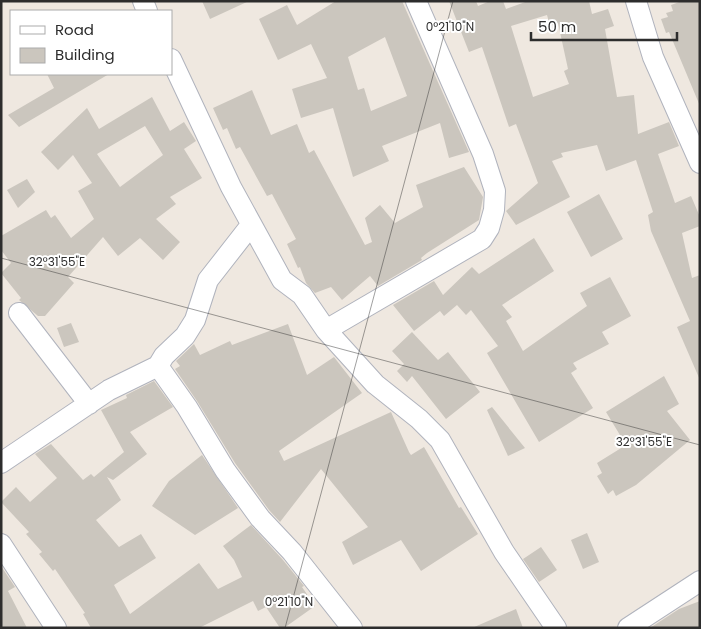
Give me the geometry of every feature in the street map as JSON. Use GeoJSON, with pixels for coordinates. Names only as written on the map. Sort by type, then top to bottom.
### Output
{"type":"FeatureCollection","features":[{"type":"Feature","properties":{"kind":"street"},"geometry":{"type":"LineString","coordinates":[[326,330],[482,239],[489,228],[494,210],[495,191],[482,154],[416,1]]}},
{"type":"Feature","properties":{"kind":"street"},"geometry":{"type":"LineString","coordinates":[[636,1],[653,57],[700,163]]}},
{"type":"Feature","properties":{"kind":"street"},"geometry":{"type":"LineString","coordinates":[[172,61],[250,225],[282,280],[302,295],[326,330],[376,384],[440,440],[504,552],[556,628]]}},
{"type":"Feature","properties":{"kind":"street"},"geometry":{"type":"LineString","coordinates":[[1,463],[109,390],[158,366],[164,356],[185,336],[195,320],[208,280],[250,225]]}},
{"type":"Feature","properties":{"kind":"street"},"geometry":{"type":"LineString","coordinates":[[18,313],[89,404]]}},
{"type":"Feature","properties":{"kind":"street"},"geometry":{"type":"LineString","coordinates":[[158,366],[187,407],[225,470],[260,518],[292,552],[352,628]]}},
{"type":"Feature","properties":{"kind":"street"},"geometry":{"type":"LineString","coordinates":[[1,544],[56,628]]}},
{"type":"Feature","properties":{"kind":"street"},"geometry":{"type":"LineString","coordinates":[[628,628],[700,581]]}},
{"type":"Feature","properties":{"kind":"building"},"geometry":{"type":"Polygon","coordinates":[[[202,1],[249,1],[210,19],[202,1]]]}},
{"type":"Feature","properties":{"kind":"building"},"geometry":{"type":"Polygon","coordinates":[[[336,1],[402,1],[469,152],[449,158],[440,123],[382,146],[389,161],[353,177],[333,108],[301,118],[292,89],[327,78],[311,44],[278,60],[259,19],[287,5],[297,25],[336,1]],[[385,37],[348,57],[358,90],[364,88],[371,111],[407,96],[385,37]]]}},
{"type":"Feature","properties":{"kind":"building"},"geometry":{"type":"Polygon","coordinates":[[[449,1],[476,1],[478,6],[490,1],[503,1],[506,9],[528,1],[589,1],[592,14],[608,9],[614,26],[605,29],[617,97],[634,95],[638,134],[669,122],[679,146],[658,154],[675,203],[691,196],[700,217],[700,226],[682,233],[692,278],[700,275],[700,380],[677,327],[690,321],[651,231],[648,215],[653,212],[636,160],[606,171],[597,145],[561,153],[563,157],[552,161],[570,197],[516,225],[506,211],[538,183],[516,124],[509,127],[482,47],[469,52],[449,1]],[[547,15],[511,26],[533,97],[569,84],[564,71],[568,69],[558,23],[550,26],[547,15]]]}},
{"type":"Feature","properties":{"kind":"building"},"geometry":{"type":"Polygon","coordinates":[[[682,1],[700,1],[700,106],[669,32],[666,33],[661,19],[668,17],[666,13],[673,11],[671,5],[682,1]]]}},
{"type":"Feature","properties":{"kind":"building"},"geometry":{"type":"Polygon","coordinates":[[[48,75],[107,75],[19,127],[8,115],[54,88],[48,75]]]}},
{"type":"Feature","properties":{"kind":"building"},"geometry":{"type":"Polygon","coordinates":[[[252,90],[271,135],[297,124],[309,153],[314,150],[365,245],[372,242],[365,218],[380,205],[395,223],[423,207],[416,185],[464,167],[483,197],[479,220],[427,253],[421,258],[422,260],[378,286],[370,276],[342,300],[331,287],[315,293],[306,283],[300,267],[298,268],[287,244],[296,239],[272,194],[267,196],[240,147],[236,149],[227,128],[223,130],[213,108],[252,90]]]}},
{"type":"Feature","properties":{"kind":"building"},"geometry":{"type":"Polygon","coordinates":[[[152,97],[170,131],[184,122],[196,141],[184,149],[202,178],[170,197],[176,204],[156,219],[180,242],[163,260],[140,238],[118,256],[103,237],[68,277],[74,283],[45,316],[38,316],[19,300],[21,298],[1,273],[11,263],[1,250],[1,236],[46,210],[51,218],[55,215],[71,238],[94,219],[78,191],[92,183],[73,155],[58,170],[41,152],[87,108],[99,129],[152,97]],[[145,126],[97,154],[120,187],[163,155],[145,126]]]}},
{"type":"Feature","properties":{"kind":"building"},"geometry":{"type":"Polygon","coordinates":[[[27,179],[35,192],[18,208],[7,190],[27,179]]]}},
{"type":"Feature","properties":{"kind":"building"},"geometry":{"type":"Polygon","coordinates":[[[599,194],[623,239],[591,257],[567,212],[599,194]]]}},
{"type":"Feature","properties":{"kind":"building"},"geometry":{"type":"Polygon","coordinates":[[[534,238],[554,271],[502,305],[512,317],[506,321],[523,351],[587,306],[580,293],[610,277],[631,316],[602,332],[609,344],[573,363],[577,369],[571,373],[593,408],[539,442],[487,353],[498,346],[471,310],[466,315],[457,305],[444,316],[440,311],[414,331],[393,305],[434,281],[443,295],[472,267],[479,274],[534,238]]]}},
{"type":"Feature","properties":{"kind":"building"},"geometry":{"type":"Polygon","coordinates":[[[71,323],[79,342],[64,347],[57,328],[71,323]]]}},
{"type":"Feature","properties":{"kind":"building"},"geometry":{"type":"Polygon","coordinates":[[[288,324],[307,375],[334,357],[362,393],[279,451],[284,461],[391,412],[411,455],[424,447],[459,508],[461,507],[478,534],[421,571],[401,540],[353,565],[342,542],[368,527],[321,469],[280,522],[269,510],[235,463],[175,369],[180,366],[176,361],[194,344],[200,355],[230,341],[232,345],[288,324]]]}},
{"type":"Feature","properties":{"kind":"building"},"geometry":{"type":"Polygon","coordinates":[[[412,332],[438,360],[448,352],[480,392],[446,419],[412,376],[407,382],[397,371],[404,364],[392,351],[412,332]]]}},
{"type":"Feature","properties":{"kind":"building"},"geometry":{"type":"Polygon","coordinates":[[[664,376],[679,404],[667,411],[690,440],[636,485],[616,496],[613,490],[608,494],[597,476],[602,473],[597,463],[626,445],[606,412],[664,376]]]}},
{"type":"Feature","properties":{"kind":"building"},"geometry":{"type":"Polygon","coordinates":[[[154,381],[173,407],[130,432],[147,454],[113,480],[107,477],[121,500],[96,520],[119,547],[141,534],[156,558],[114,585],[130,614],[199,563],[218,589],[242,577],[234,560],[223,546],[251,525],[304,586],[302,587],[315,606],[284,628],[280,628],[266,607],[258,611],[253,601],[199,628],[91,628],[83,614],[85,613],[55,569],[53,571],[39,554],[42,552],[26,534],[29,532],[1,502],[16,487],[30,502],[57,478],[35,454],[51,444],[83,480],[91,474],[94,477],[124,452],[101,410],[127,398],[126,395],[154,381]]]}},
{"type":"Feature","properties":{"kind":"building"},"geometry":{"type":"Polygon","coordinates":[[[492,407],[525,448],[508,456],[487,410],[492,407]]]}},
{"type":"Feature","properties":{"kind":"building"},"geometry":{"type":"Polygon","coordinates":[[[202,455],[238,508],[195,535],[152,506],[169,481],[202,455]]]}},
{"type":"Feature","properties":{"kind":"building"},"geometry":{"type":"Polygon","coordinates":[[[587,533],[599,562],[583,569],[571,540],[587,533]]]}},
{"type":"Feature","properties":{"kind":"building"},"geometry":{"type":"Polygon","coordinates":[[[541,547],[557,570],[539,582],[523,559],[541,547]]]}},
{"type":"Feature","properties":{"kind":"building"},"geometry":{"type":"Polygon","coordinates":[[[1,566],[15,587],[8,591],[27,628],[1,628],[1,566]]]}},
{"type":"Feature","properties":{"kind":"building"},"geometry":{"type":"Polygon","coordinates":[[[700,601],[700,628],[650,628],[679,609],[700,601]]]}},
{"type":"Feature","properties":{"kind":"building"},"geometry":{"type":"Polygon","coordinates":[[[516,609],[523,628],[472,628],[516,609]]]}}]}
